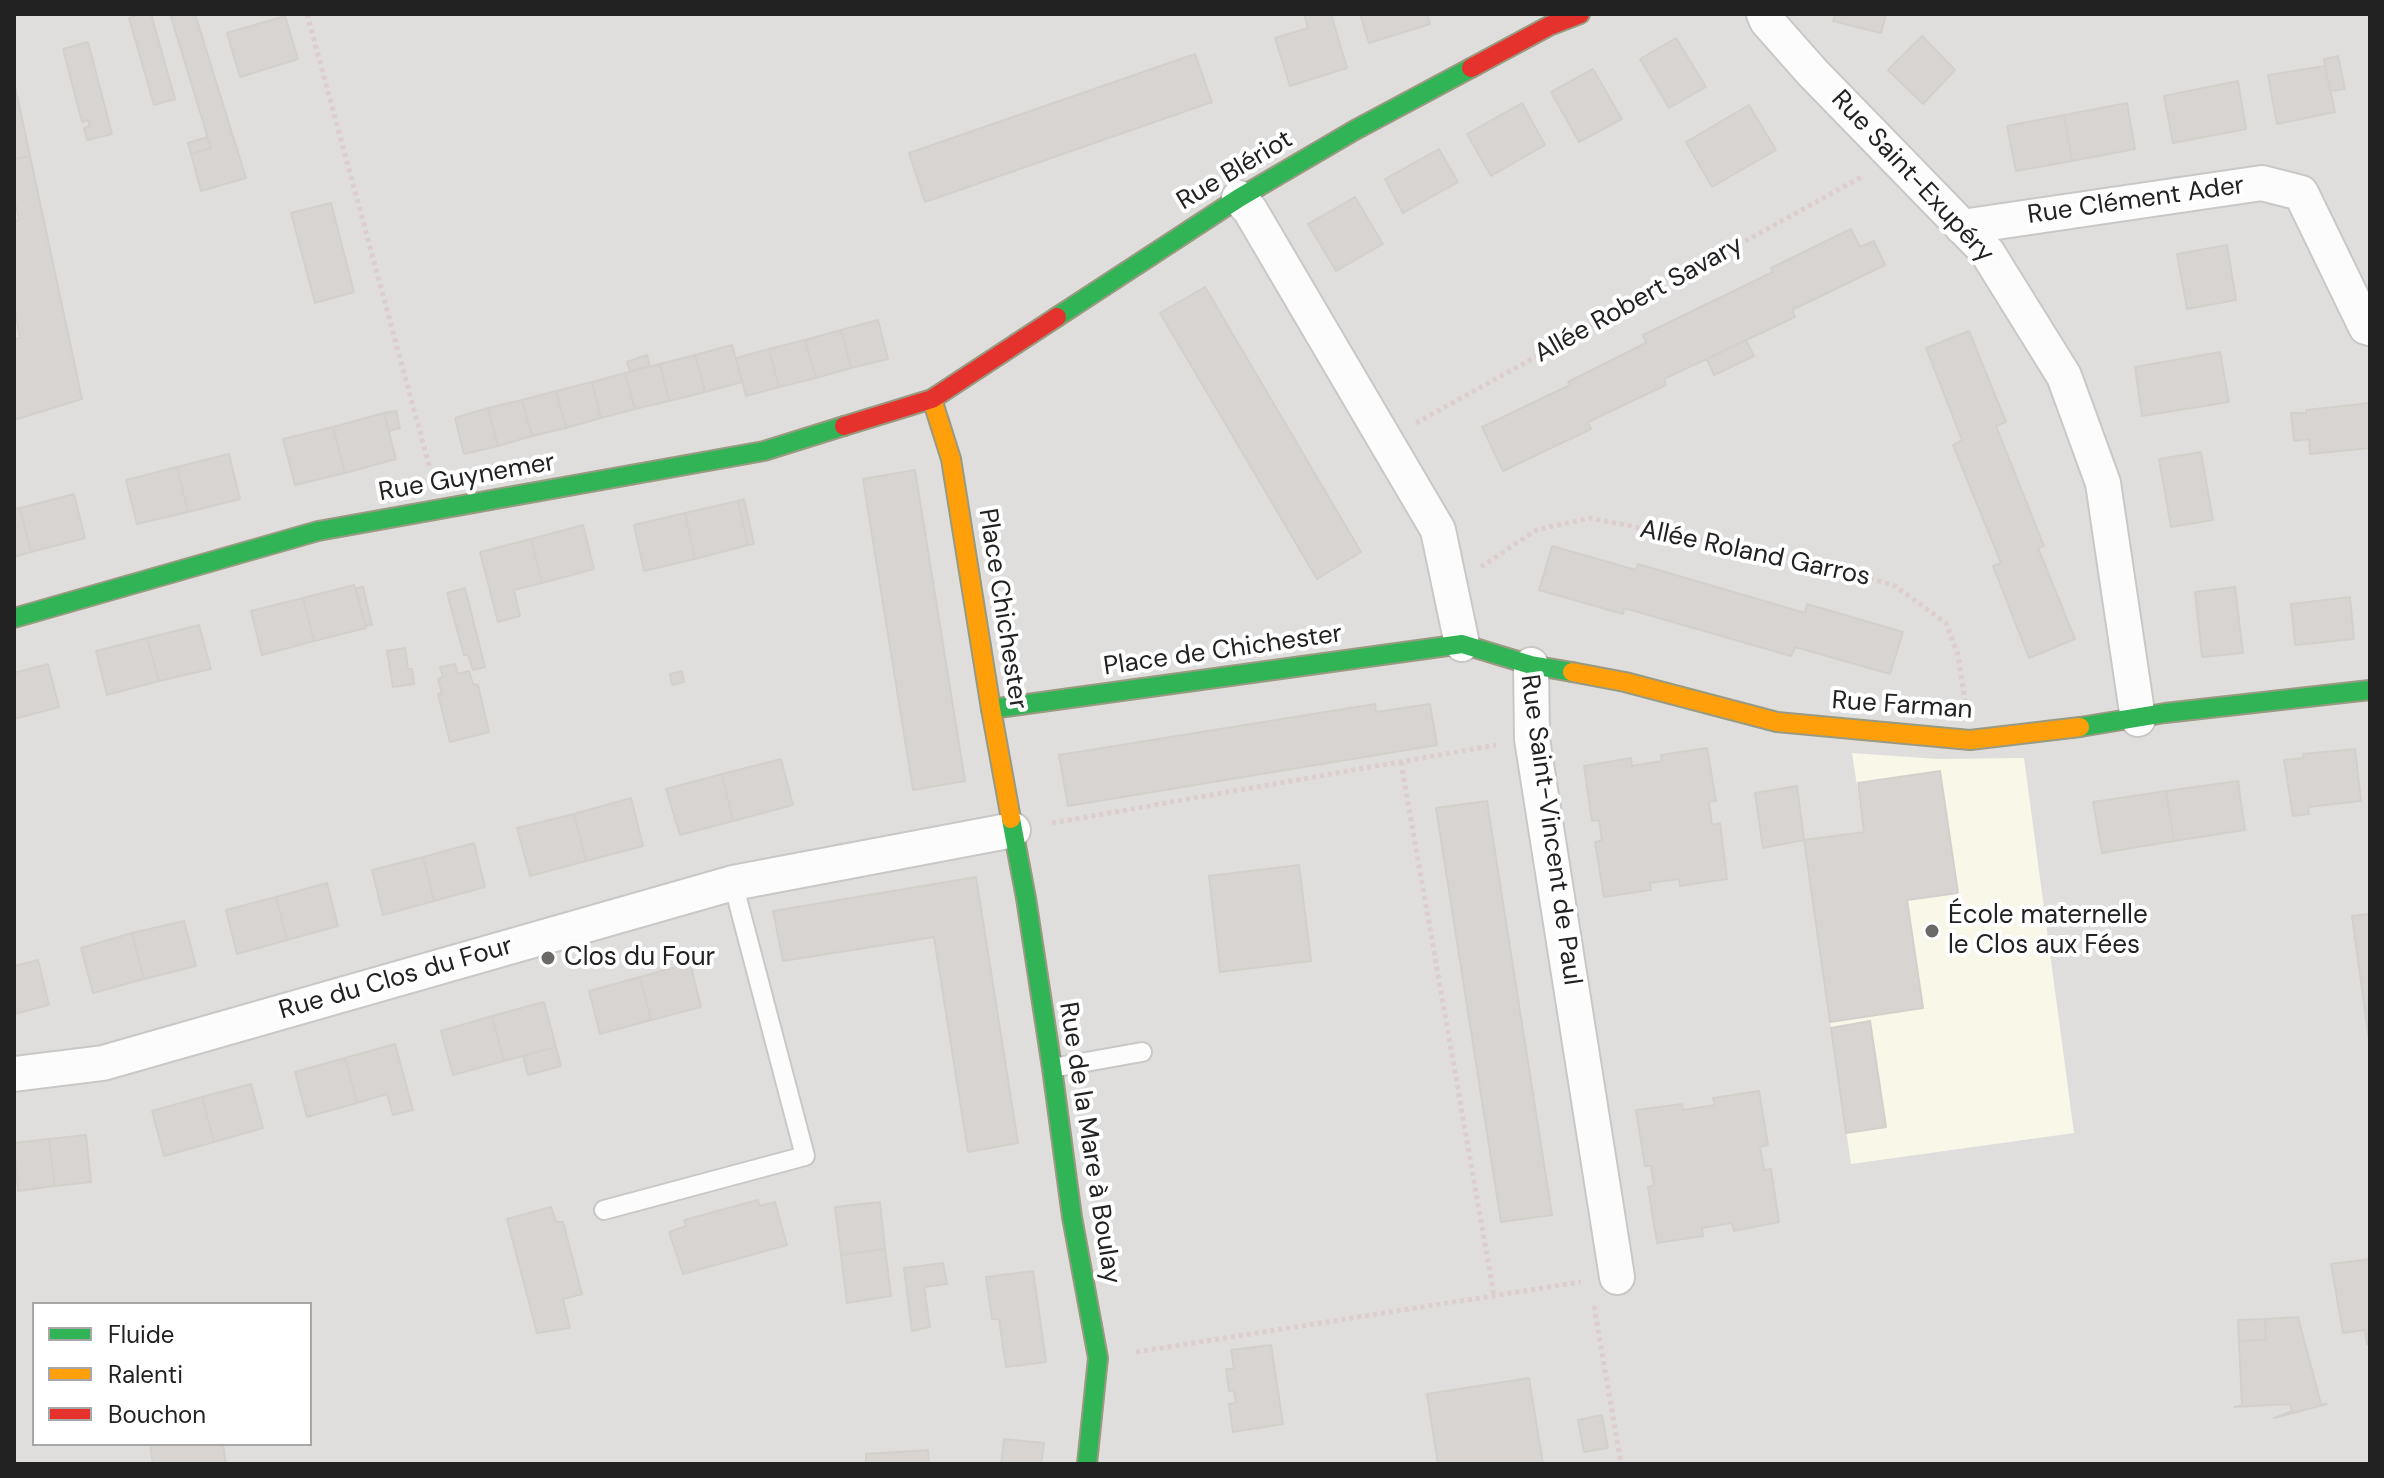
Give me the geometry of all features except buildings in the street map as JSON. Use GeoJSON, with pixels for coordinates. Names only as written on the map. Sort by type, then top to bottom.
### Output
{"type":"FeatureCollection","features":[{"type":"Feature","properties":{"kind":"street","name":"Rue Blériot"},"geometry":{"type":"LineString","coordinates":[[932,399],[1239,198],[1369,123],[1549,26],[1580,14]]}},
{"type":"Feature","properties":{"kind":"street","name":"Rue Saint-Exupéry"},"geometry":{"type":"LineString","coordinates":[[1764,14],[1812,72],[1987,252],[2064,376],[2103,483],[2138,719]]}},
{"type":"Feature","properties":{"kind":"street","name":"Rue Clément Ader"},"geometry":{"type":"LineString","coordinates":[[1962,227],[2262,183],[2301,193],[2366,327],[2370,328]]}},
{"type":"Feature","properties":{"kind":"street"},"geometry":{"type":"LineString","coordinates":[[1239,198],[1258,224],[1438,530],[1462,644]]}},
{"type":"Feature","properties":{"kind":"street","name":"Rue Guynemer"},"geometry":{"type":"LineString","coordinates":[[14,618],[318,531],[764,451],[932,399]]}},
{"type":"Feature","properties":{"kind":"street","name":"Place Chichester"},"geometry":{"type":"LineString","coordinates":[[932,399],[951,459],[1013,830]]}},
{"type":"Feature","properties":{"kind":"street","name":"Place de Chichester"},"geometry":{"type":"LineString","coordinates":[[991,709],[1462,644]]}},
{"type":"Feature","properties":{"kind":"street","name":"Rue Saint-Vincent de Paul"},"geometry":{"type":"LineString","coordinates":[[1462,644],[1531,665],[1532,739],[1603,1279]]}},
{"type":"Feature","properties":{"kind":"street","name":"Rue Farman"},"geometry":{"type":"LineString","coordinates":[[1531,665],[1625,682],[1777,722],[1970,740],[2165,713],[2370,690]]}},
{"type":"Feature","properties":{"kind":"street","name":"Rue du Clos du Four"},"geometry":{"type":"LineString","coordinates":[[14,1074],[103,1063],[733,883],[1013,830]]}},
{"type":"Feature","properties":{"kind":"street","name":"Rue de la Mare à Boulay"},"geometry":{"type":"LineString","coordinates":[[1013,830],[1052,1068],[1072,1217],[1098,1358],[1087,1464]]}},
{"type":"Feature","properties":{"kind":"lane"},"geometry":{"type":"LineString","coordinates":[[604,1210],[805,1156],[733,883]]}},
{"type":"Feature","properties":{"kind":"lane"},"geometry":{"type":"LineString","coordinates":[[1052,1068],[1142,1052]]}},
{"type":"Feature","properties":{"kind":"path"},"geometry":{"type":"LineString","coordinates":[[307,14],[440,509]]}},
{"type":"Feature","properties":{"kind":"path","name":"Allée Robert Savary"},"geometry":{"type":"LineString","coordinates":[[1384,441],[1895,159]]}},
{"type":"Feature","properties":{"kind":"path","name":"Allée Roland Garros"},"geometry":{"type":"LineString","coordinates":[[1450,588],[1536,530],[1590,518],[1824,564],[1895,586],[1946,623],[1958,655],[1970,740]]}},
{"type":"Feature","properties":{"kind":"path"},"geometry":{"type":"LineString","coordinates":[[1013,830],[1532,739]]}},
{"type":"Feature","properties":{"kind":"path"},"geometry":{"type":"LineString","coordinates":[[1401,762],[1494,1296]]}},
{"type":"Feature","properties":{"kind":"path"},"geometry":{"type":"LineString","coordinates":[[1098,1358],[1603,1279],[1621,1464]]}},
{"type":"Feature","properties":{"kind":"shaded area"},"geometry":{"type":"Polygon","coordinates":[[[14,14],[2370,14],[2370,1464],[14,1464],[14,14]]]}},
{"type":"Feature","properties":{"kind":"shaded area","name":"École maternelle le Clos aux Fées"},"geometry":{"type":"Polygon","coordinates":[[[1852,753],[1938,759],[2024,758],[2074,1133],[1851,1164],[1804,841],[1864,831],[1852,753]]]}},
{"type":"Feature","properties":{"kind":"traffic: fast"},"geometry":{"type":"LineString","coordinates":[[1057,317],[1239,198],[1355,130],[1471,68]]}},
{"type":"Feature","properties":{"kind":"traffic: fast"},"geometry":{"type":"LineString","coordinates":[[14,618],[318,531],[764,451],[844,426]]}},
{"type":"Feature","properties":{"kind":"traffic: fast"},"geometry":{"type":"LineString","coordinates":[[991,709],[1462,644],[1531,665],[1572,672]]}},
{"type":"Feature","properties":{"kind":"traffic: fast"},"geometry":{"type":"LineString","coordinates":[[2080,727],[2165,713],[2370,690]]}},
{"type":"Feature","properties":{"kind":"traffic: fast"},"geometry":{"type":"LineString","coordinates":[[1011,819],[1026,898],[1072,1217],[1098,1358],[1087,1464]]}},
{"type":"Feature","properties":{"kind":"traffic: slow"},"geometry":{"type":"LineString","coordinates":[[932,399],[951,459],[1011,819]]}},
{"type":"Feature","properties":{"kind":"traffic: slow"},"geometry":{"type":"LineString","coordinates":[[1572,672],[1625,682],[1777,722],[1970,740],[2080,727]]}},
{"type":"Feature","properties":{"kind":"traffic: jam"},"geometry":{"type":"LineString","coordinates":[[1471,68],[1549,26],[1580,14]]}},
{"type":"Feature","properties":{"kind":"traffic: jam"},"geometry":{"type":"LineString","coordinates":[[844,426],[932,399],[1057,317]]}},
{"type":"Feature","properties":{"kind":"place","name":"École maternelle le Clos aux Fées"},"geometry":{"type":"Point","coordinates":[1932,931]}},
{"type":"Feature","properties":{"kind":"place","name":"Clos du Four"},"geometry":{"type":"Point","coordinates":[548,958]}}]}
